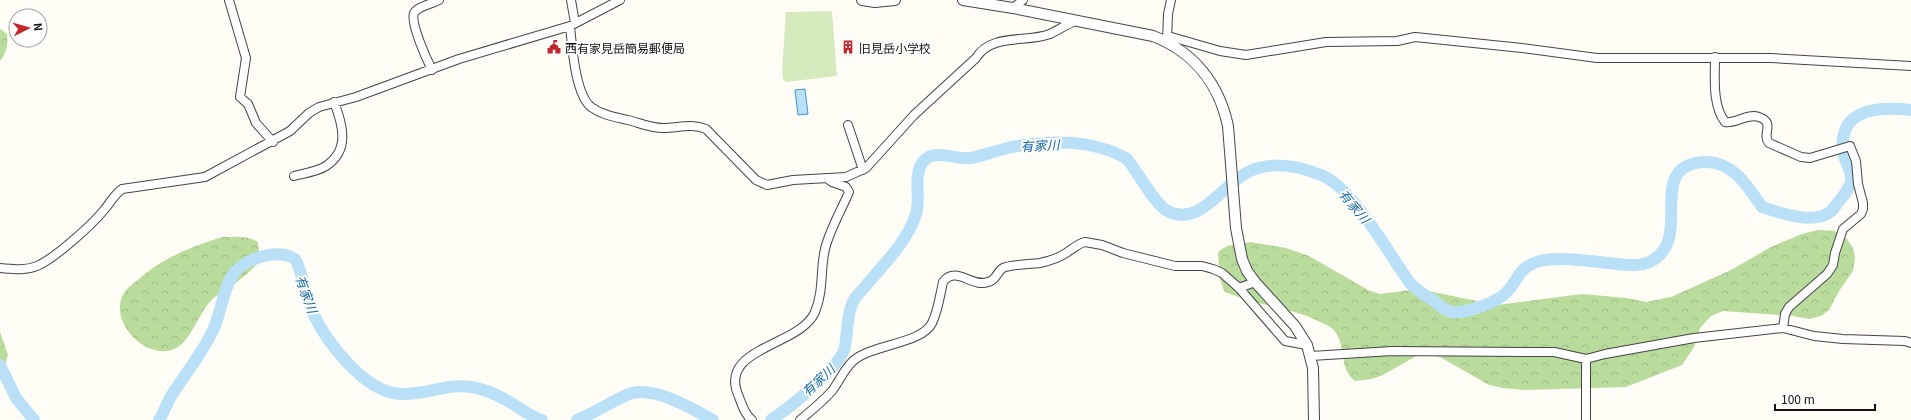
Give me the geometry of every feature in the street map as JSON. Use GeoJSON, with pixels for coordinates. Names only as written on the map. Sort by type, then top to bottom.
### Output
{"type":"FeatureCollection","features":[{"type":"Feature","properties":{"kind":"street"},"geometry":{"type":"LineString","coordinates":[[229,0],[246,58],[240,97],[248,104],[256,123],[273,142]]}},
{"type":"Feature","properties":{"kind":"street"},"geometry":{"type":"LineString","coordinates":[[432,70],[420,42],[414,14],[418,10],[439,0]]}},
{"type":"Feature","properties":{"kind":"street"},"geometry":{"type":"LineString","coordinates":[[571,0],[574,57],[585,102],[602,114],[649,127],[665,128],[695,126],[706,129],[761,183],[767,185],[793,180],[846,177],[863,170],[914,115],[976,58],[983,48],[999,42],[1050,34],[1075,21]]}},
{"type":"Feature","properties":{"kind":"street"},"geometry":{"type":"LineString","coordinates":[[0,268],[20,270],[44,262],[91,223],[103,211],[115,194],[122,190],[205,177],[290,132],[309,113],[319,106],[356,97],[459,59],[572,24],[620,0]]}},
{"type":"Feature","properties":{"kind":"street"},"geometry":{"type":"LineString","coordinates":[[862,0],[875,2],[895,0]]}},
{"type":"Feature","properties":{"kind":"street"},"geometry":{"type":"LineString","coordinates":[[963,0],[1140,32],[1220,51],[1246,55],[1326,42],[1396,41],[1416,37],[1522,48],[1597,58],[1771,58],[1911,66]]}},
{"type":"Feature","properties":{"kind":"street"},"geometry":{"type":"LineString","coordinates":[[1013,8],[1024,0]]}},
{"type":"Feature","properties":{"kind":"street"},"geometry":{"type":"LineString","coordinates":[[1167,39],[1168,14],[1171,0]]}},
{"type":"Feature","properties":{"kind":"street"},"geometry":{"type":"LineString","coordinates":[[1167,39],[1193,60],[1211,81],[1225,111],[1236,228],[1242,259],[1247,271],[1255,282],[1296,326],[1307,345],[1311,356],[1314,380],[1314,420]]}},
{"type":"Feature","properties":{"kind":"street"},"geometry":{"type":"LineString","coordinates":[[1715,57],[1715,95],[1722,118],[1725,122],[1755,116],[1764,119],[1768,127],[1768,142],[1801,157],[1810,158],[1850,146],[1856,161],[1858,184],[1863,203],[1861,214],[1843,229],[1835,253],[1833,265],[1827,274],[1789,307],[1785,314],[1783,328]]}},
{"type":"Feature","properties":{"kind":"street"},"geometry":{"type":"LineString","coordinates":[[294,176],[326,166],[339,153],[342,143],[340,120],[334,102]]}},
{"type":"Feature","properties":{"kind":"street"},"geometry":{"type":"LineString","coordinates":[[848,125],[863,170]]}},
{"type":"Feature","properties":{"kind":"street"},"geometry":{"type":"LineString","coordinates":[[752,420],[747,415],[734,386],[736,371],[740,365],[769,344],[786,338],[801,328],[812,318],[816,311],[823,286],[825,250],[849,192],[846,187],[828,179]]}},
{"type":"Feature","properties":{"kind":"street"},"geometry":{"type":"LineString","coordinates":[[800,420],[820,404],[853,361],[873,350],[914,338],[927,331],[932,323],[943,282],[950,276],[960,275],[975,283],[988,282],[996,279],[1001,269],[1005,267],[1021,266],[1058,258],[1085,242],[1102,245],[1123,253],[1175,266],[1202,266],[1222,273],[1239,288],[1285,341],[1307,345]]}},
{"type":"Feature","properties":{"kind":"street"},"geometry":{"type":"LineString","coordinates":[[1239,288],[1255,282]]}},
{"type":"Feature","properties":{"kind":"street"},"geometry":{"type":"LineString","coordinates":[[1311,356],[1392,351],[1554,352],[1586,359],[1694,338],[1783,328],[1814,336],[1844,339],[1904,341],[1911,343]]}},
{"type":"Feature","properties":{"kind":"street"},"geometry":{"type":"LineString","coordinates":[[1586,359],[1586,420]]}},
{"type":"Feature","properties":{"kind":"green space"},"geometry":{"type":"Polygon","coordinates":[[[832,11],[837,76],[786,82],[783,79],[782,70],[786,12],[832,11]]]}},
{"type":"Feature","properties":{"kind":"green space"},"geometry":{"type":"Polygon","coordinates":[[[0,29],[7,34],[7,41],[6,52],[0,61],[0,29]]]}},
{"type":"Feature","properties":{"kind":"green space"},"geometry":{"type":"Polygon","coordinates":[[[1818,230],[1835,231],[1847,239],[1853,248],[1855,257],[1853,271],[1839,291],[1829,310],[1821,316],[1809,319],[1793,316],[1723,311],[1711,316],[1700,328],[1694,347],[1682,365],[1626,387],[1525,390],[1503,388],[1489,385],[1440,357],[1432,355],[1418,355],[1383,375],[1372,379],[1355,381],[1346,369],[1340,342],[1333,329],[1308,317],[1284,309],[1247,300],[1224,291],[1220,279],[1218,254],[1219,251],[1227,246],[1250,242],[1286,248],[1309,256],[1368,290],[1380,294],[1418,289],[1497,305],[1582,294],[1627,298],[1646,302],[1671,297],[1731,270],[1771,247],[1802,234],[1818,230]]]}},
{"type":"Feature","properties":{"kind":"green space"},"geometry":{"type":"Polygon","coordinates":[[[222,237],[245,237],[258,242],[259,260],[256,265],[209,302],[191,333],[180,345],[174,349],[163,351],[152,349],[141,344],[132,336],[125,326],[121,315],[120,304],[125,291],[148,271],[168,259],[189,249],[222,237]]]}},
{"type":"Feature","properties":{"kind":"green space"},"geometry":{"type":"Polygon","coordinates":[[[0,332],[8,355],[2,375],[0,376],[0,332]]]}},
{"type":"Feature","properties":{"kind":"water"},"geometry":{"type":"Polygon","coordinates":[[[805,89],[808,114],[798,115],[795,90],[805,89]]]}},
{"type":"Feature","properties":{"kind":"waterway","name":"有家川"},"geometry":{"type":"LineString","coordinates":[[771,420],[825,376],[841,355],[845,347],[848,318],[854,299],[896,250],[908,233],[916,214],[919,169],[922,163],[927,158],[932,156],[945,155],[971,158],[1012,147],[1056,142],[1100,148],[1114,152],[1127,159],[1151,194],[1162,207],[1178,215],[1189,214],[1200,209],[1211,202],[1240,177],[1258,168],[1276,165],[1304,169],[1321,175],[1333,182],[1358,207],[1412,286],[1445,309],[1452,312],[1458,312],[1473,309],[1503,296],[1523,270],[1540,261],[1550,259],[1573,259],[1635,265],[1650,262],[1662,253],[1665,248],[1671,223],[1674,182],[1679,172],[1689,165],[1705,162],[1724,166],[1739,177],[1762,207],[1796,217],[1815,218],[1823,216],[1833,209],[1846,192],[1851,182],[1850,172],[1844,156],[1843,140],[1846,128],[1852,120],[1861,114],[1872,110],[1911,110]]}},
{"type":"Feature","properties":{"kind":"waterway","name":"有家川"},"geometry":{"type":"LineString","coordinates":[[159,420],[168,401],[210,337],[225,292],[234,273],[255,259],[263,256],[280,254],[295,259],[300,271],[309,305],[318,323],[337,351],[361,376],[375,385],[388,392],[402,394],[419,393],[462,386],[477,388],[498,396],[542,420]]}},
{"type":"Feature","properties":{"kind":"waterway","name":"有家川"},"geometry":{"type":"LineString","coordinates":[[0,365],[16,398],[34,420]]}},
{"type":"Feature","properties":{"kind":"waterway","name":"有家川"},"geometry":{"type":"LineString","coordinates":[[577,420],[625,396],[632,393],[642,392],[652,393],[674,400],[713,420]]}},
{"type":"Feature","properties":{"kind":"place","name":"西有家見岳簡易郵便局"},"geometry":{"type":"Point","coordinates":[554,47]}},
{"type":"Feature","properties":{"kind":"place","name":"旧見岳小学校"},"geometry":{"type":"Point","coordinates":[848,47]}}]}
